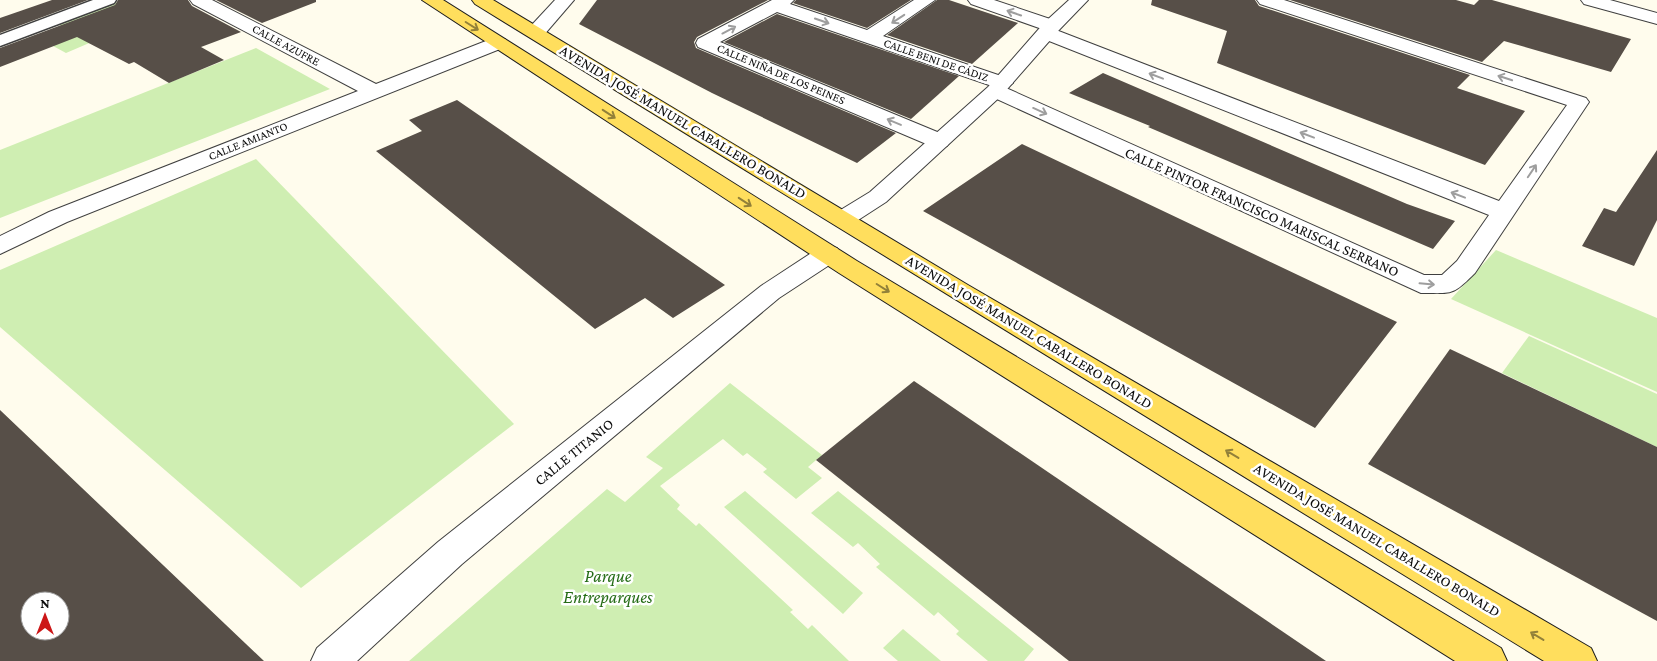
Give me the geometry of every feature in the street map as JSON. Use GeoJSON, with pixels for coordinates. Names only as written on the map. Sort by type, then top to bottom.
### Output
{"type":"FeatureCollection","features":[{"type":"Feature","properties":{"kind":"main road","name":"AVENIDA JOSÉ MANUEL CABALLERO BONALD"},"geometry":{"type":"LineString","coordinates":[[431,0],[828,254],[1488,661]]}},
{"type":"Feature","properties":{"kind":"main road","name":"AVENIDA JOSÉ MANUEL CABALLERO BONALD"},"geometry":{"type":"LineString","coordinates":[[481,0],[1578,661]]}},
{"type":"Feature","properties":{"kind":"street"},"geometry":{"type":"LineString","coordinates":[[0,40],[108,0]]}},
{"type":"Feature","properties":{"kind":"street","name":"CALLE AZUFRE"},"geometry":{"type":"LineString","coordinates":[[199,0],[373,91]]}},
{"type":"Feature","properties":{"kind":"street"},"geometry":{"type":"LineString","coordinates":[[536,32],[564,0]]}},
{"type":"Feature","properties":{"kind":"street","name":"CALLE BENI DE CÁDIZ"},"geometry":{"type":"LineString","coordinates":[[869,37],[926,0]]}},
{"type":"Feature","properties":{"kind":"street"},"geometry":{"type":"LineString","coordinates":[[977,0],[1504,212]]}},
{"type":"Feature","properties":{"kind":"street"},"geometry":{"type":"LineString","coordinates":[[843,219],[878,197],[999,87],[1049,30],[1079,0]]}},
{"type":"Feature","properties":{"kind":"street","name":"CALLE PINTOR FRANCISCO MARISCAL SERRANO"},"geometry":{"type":"LineString","coordinates":[[999,87],[1421,284],[1449,284],[1466,268],[1580,102],[1266,0]]}},
{"type":"Feature","properties":{"kind":"street"},"geometry":{"type":"LineString","coordinates":[[1590,0],[1657,19]]}},
{"type":"Feature","properties":{"kind":"street","name":"CALLE BENI DE CÁDIZ"},"geometry":{"type":"LineString","coordinates":[[780,3],[999,87]]}},
{"type":"Feature","properties":{"kind":"street","name":"CALLE NIÑA DE LOS PEINES"},"geometry":{"type":"LineString","coordinates":[[780,3],[705,42],[939,142]]}},
{"type":"Feature","properties":{"kind":"street","name":"CALLE AMIANTO"},"geometry":{"type":"LineString","coordinates":[[0,246],[58,217],[498,42]]}},
{"type":"Feature","properties":{"kind":"street","name":"CALLE TITANIO"},"geometry":{"type":"LineString","coordinates":[[330,661],[450,553],[770,292],[828,254]]}},
{"type":"Feature","properties":{"kind":"green space"},"geometry":{"type":"Polygon","coordinates":[[[123,0],[101,38],[66,53],[42,40],[67,29],[57,24],[123,0]]]}},
{"type":"Feature","properties":{"kind":"green space"},"geometry":{"type":"Polygon","coordinates":[[[256,48],[330,89],[0,218],[0,150],[256,48]]]}},
{"type":"Feature","properties":{"kind":"green space"},"geometry":{"type":"Polygon","coordinates":[[[256,159],[514,424],[301,588],[0,327],[0,270],[256,159]]]}},
{"type":"Feature","properties":{"kind":"green space"},"geometry":{"type":"Polygon","coordinates":[[[1496,250],[1657,318],[1657,392],[1451,299],[1496,250]]]}},
{"type":"Feature","properties":{"kind":"green space"},"geometry":{"type":"Polygon","coordinates":[[[1529,336],[1657,394],[1657,447],[1502,373],[1529,336]]]}},
{"type":"Feature","properties":{"kind":"green space","name":"Parque Entreparques"},"geometry":{"type":"Polygon","coordinates":[[[730,383],[822,455],[808,467],[822,478],[796,499],[763,472],[767,469],[747,453],[743,456],[723,439],[660,486],[680,505],[677,509],[696,526],[699,523],[793,610],[790,612],[808,629],[812,625],[849,661],[409,661],[607,489],[625,502],[663,468],[646,457],[730,383]]]}},
{"type":"Feature","properties":{"kind":"green space"},"geometry":{"type":"Polygon","coordinates":[[[745,491],[863,593],[843,614],[724,507],[745,491]]]}},
{"type":"Feature","properties":{"kind":"green space"},"geometry":{"type":"Polygon","coordinates":[[[838,491],[1034,649],[1024,661],[988,661],[956,634],[959,631],[938,612],[934,616],[876,567],[880,564],[858,543],[853,547],[811,513],[838,491]]]}},
{"type":"Feature","properties":{"kind":"green space"},"geometry":{"type":"Polygon","coordinates":[[[903,629],[941,661],[898,661],[883,648],[903,629]]]}},
{"type":"Feature","properties":{"kind":"building"},"geometry":{"type":"Polygon","coordinates":[[[52,0],[88,0],[0,33],[0,18],[52,0]]]}},
{"type":"Feature","properties":{"kind":"building"},"geometry":{"type":"Polygon","coordinates":[[[118,0],[188,0],[192,6],[241,32],[201,47],[224,60],[169,83],[134,62],[129,64],[77,37],[0,67],[0,48],[115,5],[118,0]]]}},
{"type":"Feature","properties":{"kind":"building"},"geometry":{"type":"Polygon","coordinates":[[[216,0],[316,0],[316,2],[262,23],[216,0]]]}},
{"type":"Feature","properties":{"kind":"building"},"geometry":{"type":"Polygon","coordinates":[[[597,0],[768,0],[697,37],[694,42],[696,48],[896,133],[857,163],[712,93],[579,24],[597,0]]]}},
{"type":"Feature","properties":{"kind":"building"},"geometry":{"type":"Polygon","coordinates":[[[796,0],[911,0],[867,28],[793,3],[796,0]]]}},
{"type":"Feature","properties":{"kind":"building"},"geometry":{"type":"Polygon","coordinates":[[[937,0],[949,0],[1018,23],[972,64],[887,35],[937,0]]]}},
{"type":"Feature","properties":{"kind":"building"},"geometry":{"type":"Polygon","coordinates":[[[1152,0],[1255,0],[1259,6],[1470,75],[1457,88],[1525,111],[1485,165],[1217,63],[1227,31],[1151,5],[1152,0]]]}},
{"type":"Feature","properties":{"kind":"building"},"geometry":{"type":"Polygon","coordinates":[[[1290,0],[1456,0],[1474,5],[1479,0],[1492,0],[1631,39],[1611,72],[1504,41],[1482,62],[1290,0]]]}},
{"type":"Feature","properties":{"kind":"building"},"geometry":{"type":"Polygon","coordinates":[[[777,14],[959,76],[911,119],[724,42],[777,14]]]}},
{"type":"Feature","properties":{"kind":"building"},"geometry":{"type":"Polygon","coordinates":[[[1103,73],[1407,204],[1455,221],[1433,249],[1148,127],[1150,126],[1069,93],[1103,73]]]}},
{"type":"Feature","properties":{"kind":"building"},"geometry":{"type":"Polygon","coordinates":[[[457,100],[725,285],[673,318],[645,298],[595,329],[376,151],[422,131],[409,120],[457,100]]]}},
{"type":"Feature","properties":{"kind":"building"},"geometry":{"type":"Polygon","coordinates":[[[1022,144],[1397,322],[1315,428],[923,211],[1022,144]]]}},
{"type":"Feature","properties":{"kind":"building"},"geometry":{"type":"Polygon","coordinates":[[[1657,150],[1657,220],[1634,266],[1582,246],[1604,208],[1616,212],[1657,150]]]}},
{"type":"Feature","properties":{"kind":"building"},"geometry":{"type":"Polygon","coordinates":[[[1450,349],[1657,447],[1657,621],[1368,464],[1450,349]]]}},
{"type":"Feature","properties":{"kind":"building"},"geometry":{"type":"Polygon","coordinates":[[[914,381],[1326,661],[1069,661],[816,460],[914,381]]]}},
{"type":"Feature","properties":{"kind":"building"},"geometry":{"type":"Polygon","coordinates":[[[0,410],[264,661],[0,661],[0,410]]]}}]}
